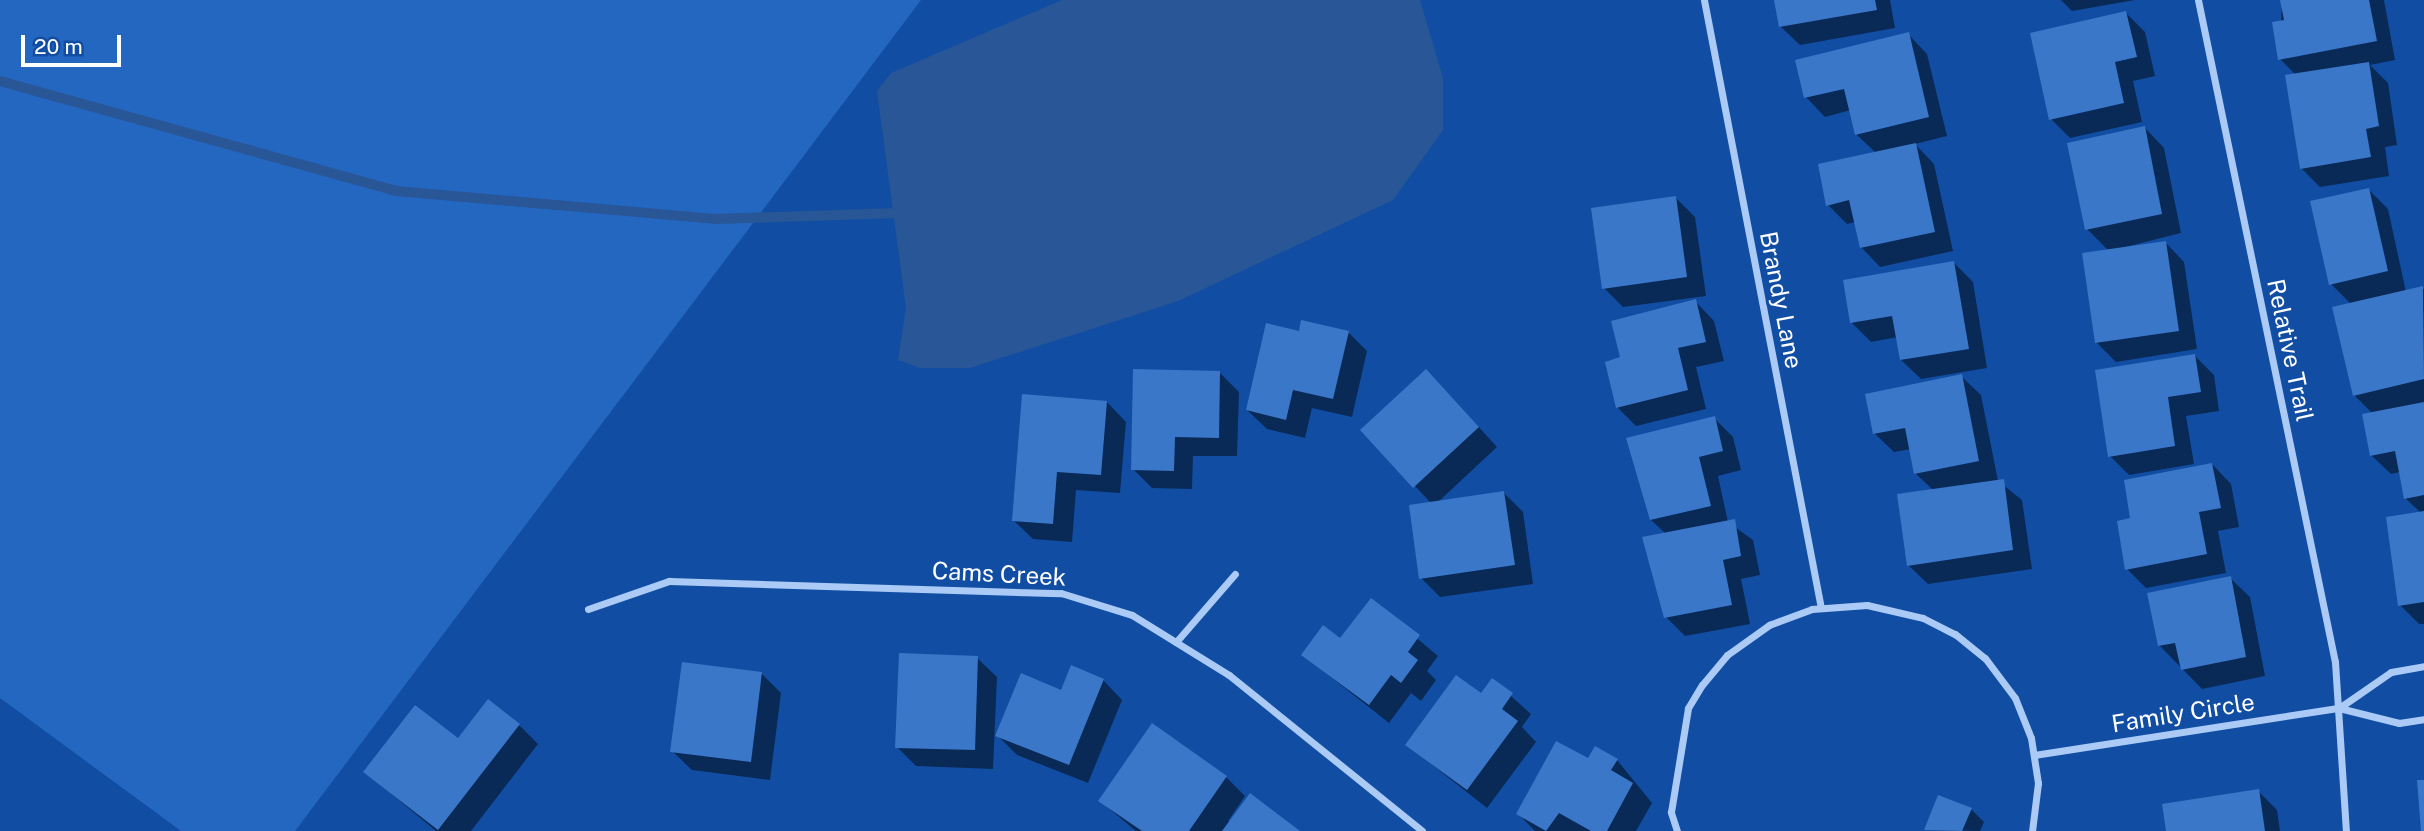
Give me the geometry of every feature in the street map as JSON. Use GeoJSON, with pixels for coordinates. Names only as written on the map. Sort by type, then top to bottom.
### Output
{"type":"FeatureCollection","features":[{"type":"Feature","properties":{"kind":"street","name":"Brandy Lane"},"geometry":{"type":"LineString","coordinates":[[1704,0],[1821,608]]}},
{"type":"Feature","properties":{"kind":"street","name":"Relative Trail"},"geometry":{"type":"LineString","coordinates":[[2198,0],[2335,662],[2346,831]]}},
{"type":"Feature","properties":{"kind":"street"},"geometry":{"type":"LineString","coordinates":[[1176,642],[1234,574]]}},
{"type":"Feature","properties":{"kind":"street","name":"Cams Creek"},"geometry":{"type":"LineString","coordinates":[[588,609],[669,581],[1060,593],[1132,615],[1228,675],[1422,831]]}},
{"type":"Feature","properties":{"kind":"street"},"geometry":{"type":"LineString","coordinates":[[1677,831],[1671,812],[1688,708],[1702,685],[1727,655],[1769,625],[1821,608],[1884,607],[1955,634],[1985,658],[2015,698],[2034,755],[2032,831]]}},
{"type":"Feature","properties":{"kind":"street","name":"Family Circle"},"geometry":{"type":"LineString","coordinates":[[2339,708],[2391,672],[2424,666]]}},
{"type":"Feature","properties":{"kind":"street","name":"Family Circle"},"geometry":{"type":"LineString","coordinates":[[2034,755],[2339,708],[2399,723],[2424,719]]}},
{"type":"Feature","properties":{"kind":"shaded area"},"geometry":{"type":"Polygon","coordinates":[[[0,0],[921,0],[295,831],[181,831],[0,698],[0,0]]]}},
{"type":"Feature","properties":{"kind":"shaded area"},"geometry":{"type":"Polygon","coordinates":[[[1062,0],[1420,0],[1443,78],[1443,130],[1393,200],[1178,301],[970,368],[920,368],[898,360],[906,308],[877,91],[891,73],[1062,0]]]}},
{"type":"Feature","properties":{"kind":"building"},"geometry":{"type":"Polygon","coordinates":[[[1774,0],[1875,0],[1877,10],[1779,27],[1774,0]]]}},
{"type":"Feature","properties":{"kind":"building"},"geometry":{"type":"Polygon","coordinates":[[[2280,0],[2369,0],[2377,41],[2278,60],[2272,22],[2284,20],[2280,0]]]}},
{"type":"Feature","properties":{"kind":"building"},"geometry":{"type":"Polygon","coordinates":[[[2126,11],[2137,57],[2115,62],[2124,103],[2049,120],[2030,33],[2126,11]]]}},
{"type":"Feature","properties":{"kind":"building"},"geometry":{"type":"Polygon","coordinates":[[[1909,32],[1929,117],[1855,135],[1844,89],[1804,98],[1795,60],[1909,32]]]}},
{"type":"Feature","properties":{"kind":"building"},"geometry":{"type":"Polygon","coordinates":[[[2369,62],[2379,126],[2366,129],[2371,157],[2300,169],[2285,75],[2369,62]]]}},
{"type":"Feature","properties":{"kind":"building"},"geometry":{"type":"Polygon","coordinates":[[[2145,126],[2162,214],[2085,230],[2067,143],[2145,126]]]}},
{"type":"Feature","properties":{"kind":"building"},"geometry":{"type":"Polygon","coordinates":[[[1916,143],[1935,232],[1860,248],[1849,200],[1826,206],[1818,164],[1916,143]]]}},
{"type":"Feature","properties":{"kind":"building"},"geometry":{"type":"Polygon","coordinates":[[[2369,188],[2388,271],[2329,285],[2310,201],[2369,188]]]}},
{"type":"Feature","properties":{"kind":"building"},"geometry":{"type":"Polygon","coordinates":[[[1676,196],[1687,277],[1602,289],[1591,208],[1676,196]]]}},
{"type":"Feature","properties":{"kind":"building"},"geometry":{"type":"Polygon","coordinates":[[[2166,241],[2179,331],[2095,343],[2082,253],[2166,241]]]}},
{"type":"Feature","properties":{"kind":"building"},"geometry":{"type":"Polygon","coordinates":[[[1954,261],[1969,349],[1900,360],[1892,316],[1850,323],[1843,280],[1954,261]]]}},
{"type":"Feature","properties":{"kind":"building"},"geometry":{"type":"Polygon","coordinates":[[[2423,286],[2424,379],[2353,396],[2332,307],[2423,286]]]}},
{"type":"Feature","properties":{"kind":"building"},"geometry":{"type":"Polygon","coordinates":[[[1696,299],[1706,342],[1678,348],[1688,390],[1616,408],[1605,362],[1620,357],[1611,321],[1696,299]]]}},
{"type":"Feature","properties":{"kind":"building"},"geometry":{"type":"Polygon","coordinates":[[[1301,320],[1349,331],[1333,399],[1293,390],[1286,420],[1246,410],[1266,323],[1299,331],[1301,320]]]}},
{"type":"Feature","properties":{"kind":"building"},"geometry":{"type":"Polygon","coordinates":[[[2195,354],[2201,392],[2168,397],[2175,446],[2108,457],[2095,370],[2195,354]]]}},
{"type":"Feature","properties":{"kind":"building"},"geometry":{"type":"Polygon","coordinates":[[[1133,369],[1220,371],[1219,438],[1175,437],[1174,471],[1131,470],[1133,369]]]}},
{"type":"Feature","properties":{"kind":"building"},"geometry":{"type":"Polygon","coordinates":[[[1426,369],[1479,427],[1413,488],[1360,430],[1426,369]]]}},
{"type":"Feature","properties":{"kind":"building"},"geometry":{"type":"Polygon","coordinates":[[[1962,374],[1979,461],[1914,474],[1905,428],[1873,434],[1865,394],[1962,374]]]}},
{"type":"Feature","properties":{"kind":"building"},"geometry":{"type":"Polygon","coordinates":[[[1022,394],[1107,401],[1101,475],[1057,472],[1053,524],[1012,521],[1022,394]]]}},
{"type":"Feature","properties":{"kind":"building"},"geometry":{"type":"Polygon","coordinates":[[[2424,402],[2424,495],[2404,499],[2395,451],[2370,456],[2362,414],[2424,402]]]}},
{"type":"Feature","properties":{"kind":"building"},"geometry":{"type":"Polygon","coordinates":[[[1715,416],[1723,451],[1699,457],[1711,506],[1650,520],[1626,438],[1715,416]]]}},
{"type":"Feature","properties":{"kind":"building"},"geometry":{"type":"Polygon","coordinates":[[[2212,463],[2221,508],[2199,512],[2207,554],[2125,570],[2117,521],[2130,518],[2124,480],[2212,463]]]}},
{"type":"Feature","properties":{"kind":"building"},"geometry":{"type":"Polygon","coordinates":[[[2004,479],[2013,550],[1907,566],[1897,494],[2004,479]]]}},
{"type":"Feature","properties":{"kind":"building"},"geometry":{"type":"Polygon","coordinates":[[[1504,491],[1515,565],[1419,579],[1409,505],[1504,491]]]}},
{"type":"Feature","properties":{"kind":"building"},"geometry":{"type":"Polygon","coordinates":[[[2424,511],[2424,602],[2398,606],[2386,517],[2424,511]]]}},
{"type":"Feature","properties":{"kind":"building"},"geometry":{"type":"Polygon","coordinates":[[[1735,519],[1741,556],[1723,560],[1732,605],[1664,618],[1642,537],[1735,519]]]}},
{"type":"Feature","properties":{"kind":"building"},"geometry":{"type":"Polygon","coordinates":[[[2231,576],[2246,657],[2181,670],[2175,643],[2158,646],[2147,593],[2231,576]]]}},
{"type":"Feature","properties":{"kind":"building"},"geometry":{"type":"Polygon","coordinates":[[[1371,598],[1420,635],[1408,652],[1418,660],[1401,683],[1391,675],[1369,705],[1301,655],[1323,625],[1340,638],[1371,598]]]}},
{"type":"Feature","properties":{"kind":"building"},"geometry":{"type":"Polygon","coordinates":[[[899,653],[978,656],[975,750],[895,748],[899,653]]]}},
{"type":"Feature","properties":{"kind":"building"},"geometry":{"type":"Polygon","coordinates":[[[682,662],[762,672],[751,762],[670,752],[682,662]]]}},
{"type":"Feature","properties":{"kind":"building"},"geometry":{"type":"Polygon","coordinates":[[[1071,665],[1104,679],[1069,765],[995,736],[1021,673],[1061,690],[1071,665]]]}},
{"type":"Feature","properties":{"kind":"building"},"geometry":{"type":"Polygon","coordinates":[[[1456,675],[1481,693],[1492,678],[1513,693],[1502,709],[1518,721],[1467,790],[1405,745],[1456,675]]]}},
{"type":"Feature","properties":{"kind":"building"},"geometry":{"type":"Polygon","coordinates":[[[488,699],[520,724],[438,830],[363,772],[415,705],[458,738],[488,699]]]}},
{"type":"Feature","properties":{"kind":"building"},"geometry":{"type":"Polygon","coordinates":[[[1152,723],[1227,776],[1189,831],[1142,831],[1098,801],[1152,723]]]}},
{"type":"Feature","properties":{"kind":"building"},"geometry":{"type":"Polygon","coordinates":[[[1556,741],[1588,758],[1595,746],[1618,759],[1611,770],[1633,783],[1607,831],[1591,831],[1559,813],[1546,831],[1516,814],[1556,741]]]}},
{"type":"Feature","properties":{"kind":"building"},"geometry":{"type":"Polygon","coordinates":[[[2417,780],[2424,780],[2424,831],[2421,831],[2417,780]]]}},
{"type":"Feature","properties":{"kind":"building"},"geometry":{"type":"Polygon","coordinates":[[[2259,789],[2265,831],[2166,831],[2162,804],[2259,789]]]}},
{"type":"Feature","properties":{"kind":"building"},"geometry":{"type":"Polygon","coordinates":[[[1250,793],[1300,831],[1222,831],[1250,793]]]}},
{"type":"Feature","properties":{"kind":"building"},"geometry":{"type":"Polygon","coordinates":[[[1938,795],[1972,808],[1962,831],[1924,830],[1938,795]]]}},
{"type":"Feature","properties":{"kind":"waterway"},"geometry":{"type":"LineString","coordinates":[[0,81],[396,191],[715,219],[892,213]]}}]}
